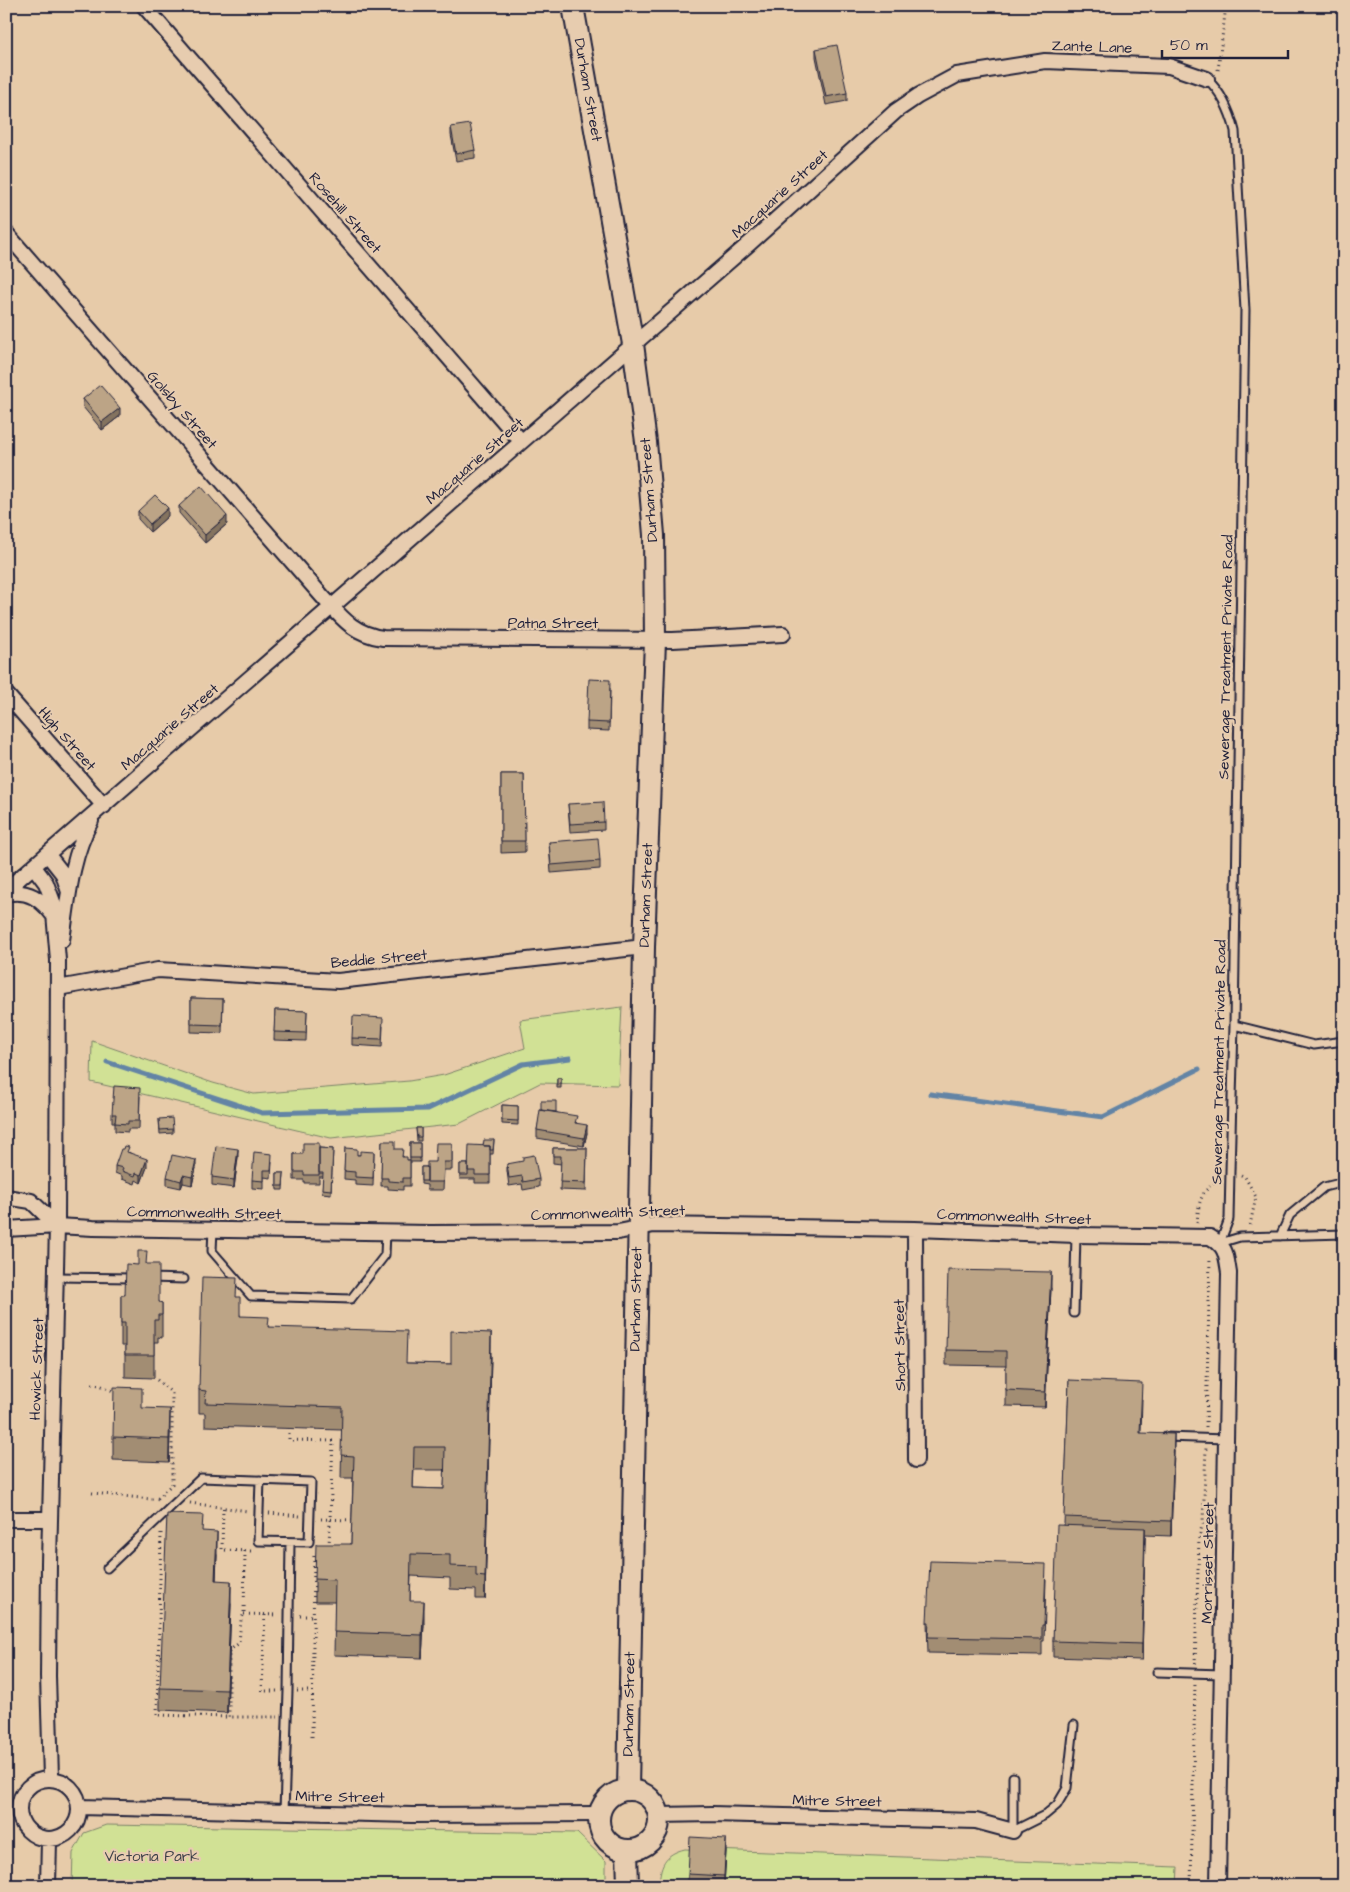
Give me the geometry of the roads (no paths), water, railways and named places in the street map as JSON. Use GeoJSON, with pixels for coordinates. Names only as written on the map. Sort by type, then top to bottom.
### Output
{"type":"FeatureCollection","features":[{"type":"Feature","properties":{"kind":"main road","name":"Durham Street"},"geometry":{"type":"LineString","coordinates":[[573,6],[633,344],[646,442],[652,516],[655,640],[644,947],[628,1789]]}},
{"type":"Feature","properties":{"kind":"main road"},"geometry":{"type":"LineString","coordinates":[[628,1789],[645,1794],[656,1807],[659,1815],[659,1824],[651,1840],[644,1846],[627,1850],[611,1844],[605,1839],[600,1831],[599,1814],[606,1799],[612,1794],[628,1789]]}},
{"type":"Feature","properties":{"kind":"main road"},"geometry":{"type":"LineString","coordinates":[[627,1850],[628,1886]]}},
{"type":"Feature","properties":{"kind":"street","name":"Rosehill Street"},"geometry":{"type":"LineString","coordinates":[[144,6],[521,441]]}},
{"type":"Feature","properties":{"kind":"street","name":"Zante Lane"},"geometry":{"type":"LineString","coordinates":[[974,71],[1045,61],[1169,66],[1206,79]]}},
{"type":"Feature","properties":{"kind":"street","name":"Macquarie Street"},"geometry":{"type":"LineString","coordinates":[[6,890],[750,243],[896,111],[940,83],[957,75],[974,71]]}},
{"type":"Feature","properties":{"kind":"street","name":"Golsby Street"},"geometry":{"type":"LineString","coordinates":[[6,233],[333,607]]}},
{"type":"Feature","properties":{"kind":"street","name":"Patna Street"},"geometry":{"type":"LineString","coordinates":[[333,607],[357,631],[368,636],[383,638],[655,640],[783,634]]}},
{"type":"Feature","properties":{"kind":"street","name":"High Street"},"geometry":{"type":"LineString","coordinates":[[6,694],[100,809]]}},
{"type":"Feature","properties":{"kind":"street","name":"Howick Street"},"geometry":{"type":"LineString","coordinates":[[58,960],[69,892],[80,846],[100,809]]}},
{"type":"Feature","properties":{"kind":"street"},"geometry":{"type":"LineString","coordinates":[[48,855],[63,874],[69,892]]}},
{"type":"Feature","properties":{"kind":"street","name":"Howick Street"},"geometry":{"type":"LineString","coordinates":[[34,867],[50,892],[58,960],[57,1226],[48,1676],[51,1778]]}},
{"type":"Feature","properties":{"kind":"street"},"geometry":{"type":"LineString","coordinates":[[6,894],[28,894],[42,901],[54,916]]}},
{"type":"Feature","properties":{"kind":"street","name":"Beddie Street"},"geometry":{"type":"LineString","coordinates":[[58,988],[158,970],[338,981],[644,947]]}},
{"type":"Feature","properties":{"kind":"street"},"geometry":{"type":"LineString","coordinates":[[6,1197],[31,1201],[57,1226]]}},
{"type":"Feature","properties":{"kind":"street","name":"Commonwealth Street"},"geometry":{"type":"LineString","coordinates":[[6,1230],[57,1226],[386,1232],[618,1232],[654,1225],[915,1229],[1076,1236],[1196,1237],[1215,1240]]}},
{"type":"Feature","properties":{"kind":"street","name":"Short Street"},"geometry":{"type":"LineString","coordinates":[[915,1229],[916,1460]]}},
{"type":"Feature","properties":{"kind":"street","name":"Morrisset Street"},"geometry":{"type":"LineString","coordinates":[[1215,1240],[1226,1252],[1229,1273],[1218,1886]]}},
{"type":"Feature","properties":{"kind":"street"},"geometry":{"type":"LineString","coordinates":[[6,1519],[50,1519]]}},
{"type":"Feature","properties":{"kind":"street"},"geometry":{"type":"LineString","coordinates":[[51,1778],[61,1781],[70,1787],[77,1796],[80,1807],[78,1819],[72,1830],[62,1837],[49,1840],[38,1837],[28,1831],[12,1809],[31,1784],[41,1779],[51,1778]]}},
{"type":"Feature","properties":{"kind":"street","name":"Mitre Street"},"geometry":{"type":"LineString","coordinates":[[80,1807],[412,1815],[599,1814]]}},
{"type":"Feature","properties":{"kind":"street","name":"Mitre Street"},"geometry":{"type":"LineString","coordinates":[[659,1815],[712,1814],[976,1821],[1013,1831]]}},
{"type":"Feature","properties":{"kind":"street"},"geometry":{"type":"LineString","coordinates":[[48,1886],[49,1840]]}},
{"type":"Feature","properties":{"kind":"lane","name":"Sewerage Treatment Private Road"},"geometry":{"type":"LineString","coordinates":[[1206,79],[1217,89],[1231,114],[1235,131],[1245,310],[1230,1171],[1228,1220],[1215,1240]]}},
{"type":"Feature","properties":{"kind":"lane"},"geometry":{"type":"LineString","coordinates":[[1234,1025],[1314,1045],[1344,1041]]}},
{"type":"Feature","properties":{"kind":"lane"},"geometry":{"type":"LineString","coordinates":[[1280,1236],[1290,1215],[1324,1187],[1344,1182]]}},
{"type":"Feature","properties":{"kind":"lane"},"geometry":{"type":"LineString","coordinates":[[213,1230],[212,1251],[251,1296],[351,1299],[385,1255],[386,1232]]}},
{"type":"Feature","properties":{"kind":"lane"},"geometry":{"type":"LineString","coordinates":[[1215,1240],[1240,1237],[1344,1234]]}},
{"type":"Feature","properties":{"kind":"lane"},"geometry":{"type":"LineString","coordinates":[[1074,1313],[1076,1236]]}},
{"type":"Feature","properties":{"kind":"lane"},"geometry":{"type":"LineString","coordinates":[[56,1277],[184,1279]]}},
{"type":"Feature","properties":{"kind":"lane"},"geometry":{"type":"LineString","coordinates":[[1166,1437],[1226,1440]]}},
{"type":"Feature","properties":{"kind":"lane"},"geometry":{"type":"LineString","coordinates":[[106,1568],[201,1478],[260,1480],[311,1482],[309,1542],[258,1541],[260,1480]]}},
{"type":"Feature","properties":{"kind":"lane"},"geometry":{"type":"LineString","coordinates":[[284,1812],[290,1542]]}},
{"type":"Feature","properties":{"kind":"lane"},"geometry":{"type":"LineString","coordinates":[[1157,1672],[1222,1674]]}},
{"type":"Feature","properties":{"kind":"lane"},"geometry":{"type":"LineString","coordinates":[[1013,1777],[1013,1831],[1046,1815],[1057,1805],[1067,1788],[1074,1725]]}},
{"type":"Feature","properties":{"kind":"waterway"},"geometry":{"type":"LineString","coordinates":[[107,1062],[262,1113],[428,1109],[523,1064],[570,1058]]}},
{"type":"Feature","properties":{"kind":"waterway"},"geometry":{"type":"LineString","coordinates":[[930,1094],[1103,1117],[1199,1069]]}},
{"type":"Feature","properties":{"kind":"park label","name":"Victoria Park"},"geometry":{"type":"Point","coordinates":[152,1856]}}]}
